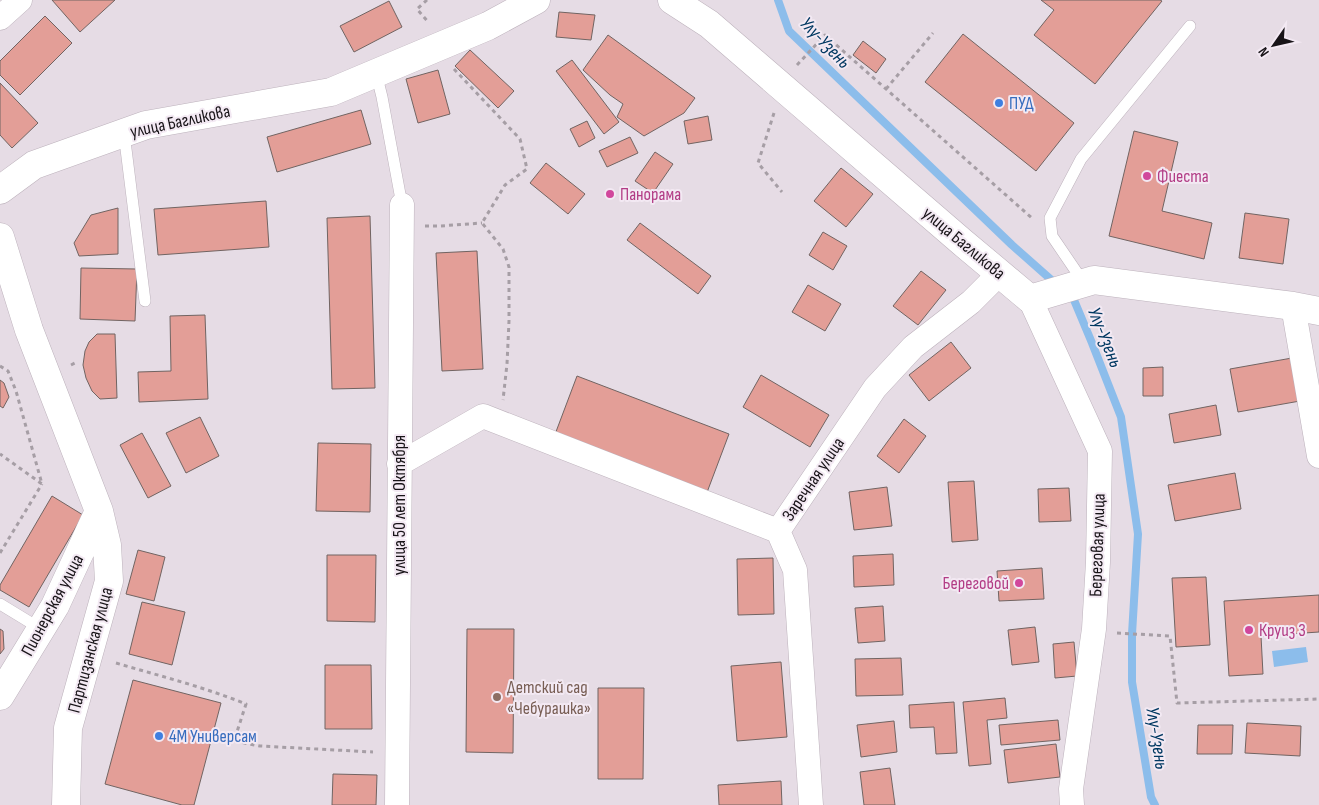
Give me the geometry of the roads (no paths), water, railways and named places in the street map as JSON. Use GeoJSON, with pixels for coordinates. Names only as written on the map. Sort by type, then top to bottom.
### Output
{"type":"FeatureCollection","features":[{"type":"Feature","properties":{"kind":"main road","name":"улица Багликова"},"geometry":{"type":"LineString","coordinates":[[0,190],[34,164],[146,125],[331,92],[488,26],[536,0]]}},
{"type":"Feature","properties":{"kind":"main road","name":"улица Багликова"},"geometry":{"type":"LineString","coordinates":[[672,0],[709,24],[954,236],[1000,272],[1039,297]]}},
{"type":"Feature","properties":{"kind":"main road","name":"улица Багликова"},"geometry":{"type":"LineString","coordinates":[[0,163],[34,164]]}},
{"type":"Feature","properties":{"kind":"main road","name":"Партизанская улица"},"geometry":{"type":"LineString","coordinates":[[0,237],[29,330],[99,511],[107,545],[109,581],[68,728],[66,805]]}},
{"type":"Feature","properties":{"kind":"main road"},"geometry":{"type":"LineString","coordinates":[[1039,297],[1094,280],[1306,308]]}},
{"type":"Feature","properties":{"kind":"main road"},"geometry":{"type":"LineString","coordinates":[[0,303],[29,330]]}},
{"type":"Feature","properties":{"kind":"main road","name":"Пионерская улица"},"geometry":{"type":"LineString","coordinates":[[0,696],[55,606],[99,511]]}},
{"type":"Feature","properties":{"kind":"street"},"geometry":{"type":"LineString","coordinates":[[0,18],[20,0]]}},
{"type":"Feature","properties":{"kind":"street","name":"улица 50 лет Октября"},"geometry":{"type":"LineString","coordinates":[[397,805],[402,205]]}},
{"type":"Feature","properties":{"kind":"street","name":"Заречная улица"},"geometry":{"type":"LineString","coordinates":[[811,805],[795,570],[778,531],[875,388],[913,347],[971,302],[1000,272]]}},
{"type":"Feature","properties":{"kind":"street","name":"Береговая улица"},"geometry":{"type":"LineString","coordinates":[[1039,297],[1100,451],[1098,562],[1094,630],[1071,789],[1072,805]]}},
{"type":"Feature","properties":{"kind":"street"},"geometry":{"type":"LineString","coordinates":[[1306,308],[1319,456]]}},
{"type":"Feature","properties":{"kind":"street"},"geometry":{"type":"LineString","coordinates":[[399,464],[483,416],[778,531]]}},
{"type":"Feature","properties":{"kind":"lane"},"geometry":{"type":"LineString","coordinates":[[1080,284],[1052,236],[1050,218],[1081,159],[1190,26]]}},
{"type":"Feature","properties":{"kind":"lane"},"geometry":{"type":"LineString","coordinates":[[376,73],[402,205]]}},
{"type":"Feature","properties":{"kind":"lane"},"geometry":{"type":"LineString","coordinates":[[124,133],[145,301]]}},
{"type":"Feature","properties":{"kind":"lane"},"geometry":{"type":"LineString","coordinates":[[0,604],[41,629]]}},
{"type":"Feature","properties":{"kind":"water"},"geometry":{"type":"Polygon","coordinates":[[[1306,647],[1308,662],[1274,667],[1272,651],[1306,647]]]}},
{"type":"Feature","properties":{"kind":"waterway","name":"Улу-Узень"},"geometry":{"type":"LineString","coordinates":[[778,0],[789,31],[1012,245],[1056,284]]}},
{"type":"Feature","properties":{"kind":"waterway","name":"Улу-Узень"},"geometry":{"type":"LineString","coordinates":[[1066,293],[1074,300],[1121,417],[1138,534],[1132,634],[1132,682],[1151,797],[1155,805]]}},
{"type":"Feature","properties":{"kind":"place","name":"ПУД"},"geometry":{"type":"Point","coordinates":[999,103]}},
{"type":"Feature","properties":{"kind":"place","name":"Фиеста"},"geometry":{"type":"Point","coordinates":[1147,176]}},
{"type":"Feature","properties":{"kind":"place","name":"Панорама"},"geometry":{"type":"Point","coordinates":[610,194]}},
{"type":"Feature","properties":{"kind":"place","name":"Береговой"},"geometry":{"type":"Point","coordinates":[1019,583]}},
{"type":"Feature","properties":{"kind":"place","name":"Круиз 3"},"geometry":{"type":"Point","coordinates":[1249,630]}},
{"type":"Feature","properties":{"kind":"place","name":"Детский сад «Чебурашка»"},"geometry":{"type":"Point","coordinates":[497,697]}},
{"type":"Feature","properties":{"kind":"place","name":"4М Универсам"},"geometry":{"type":"Point","coordinates":[159,736]}}]}
